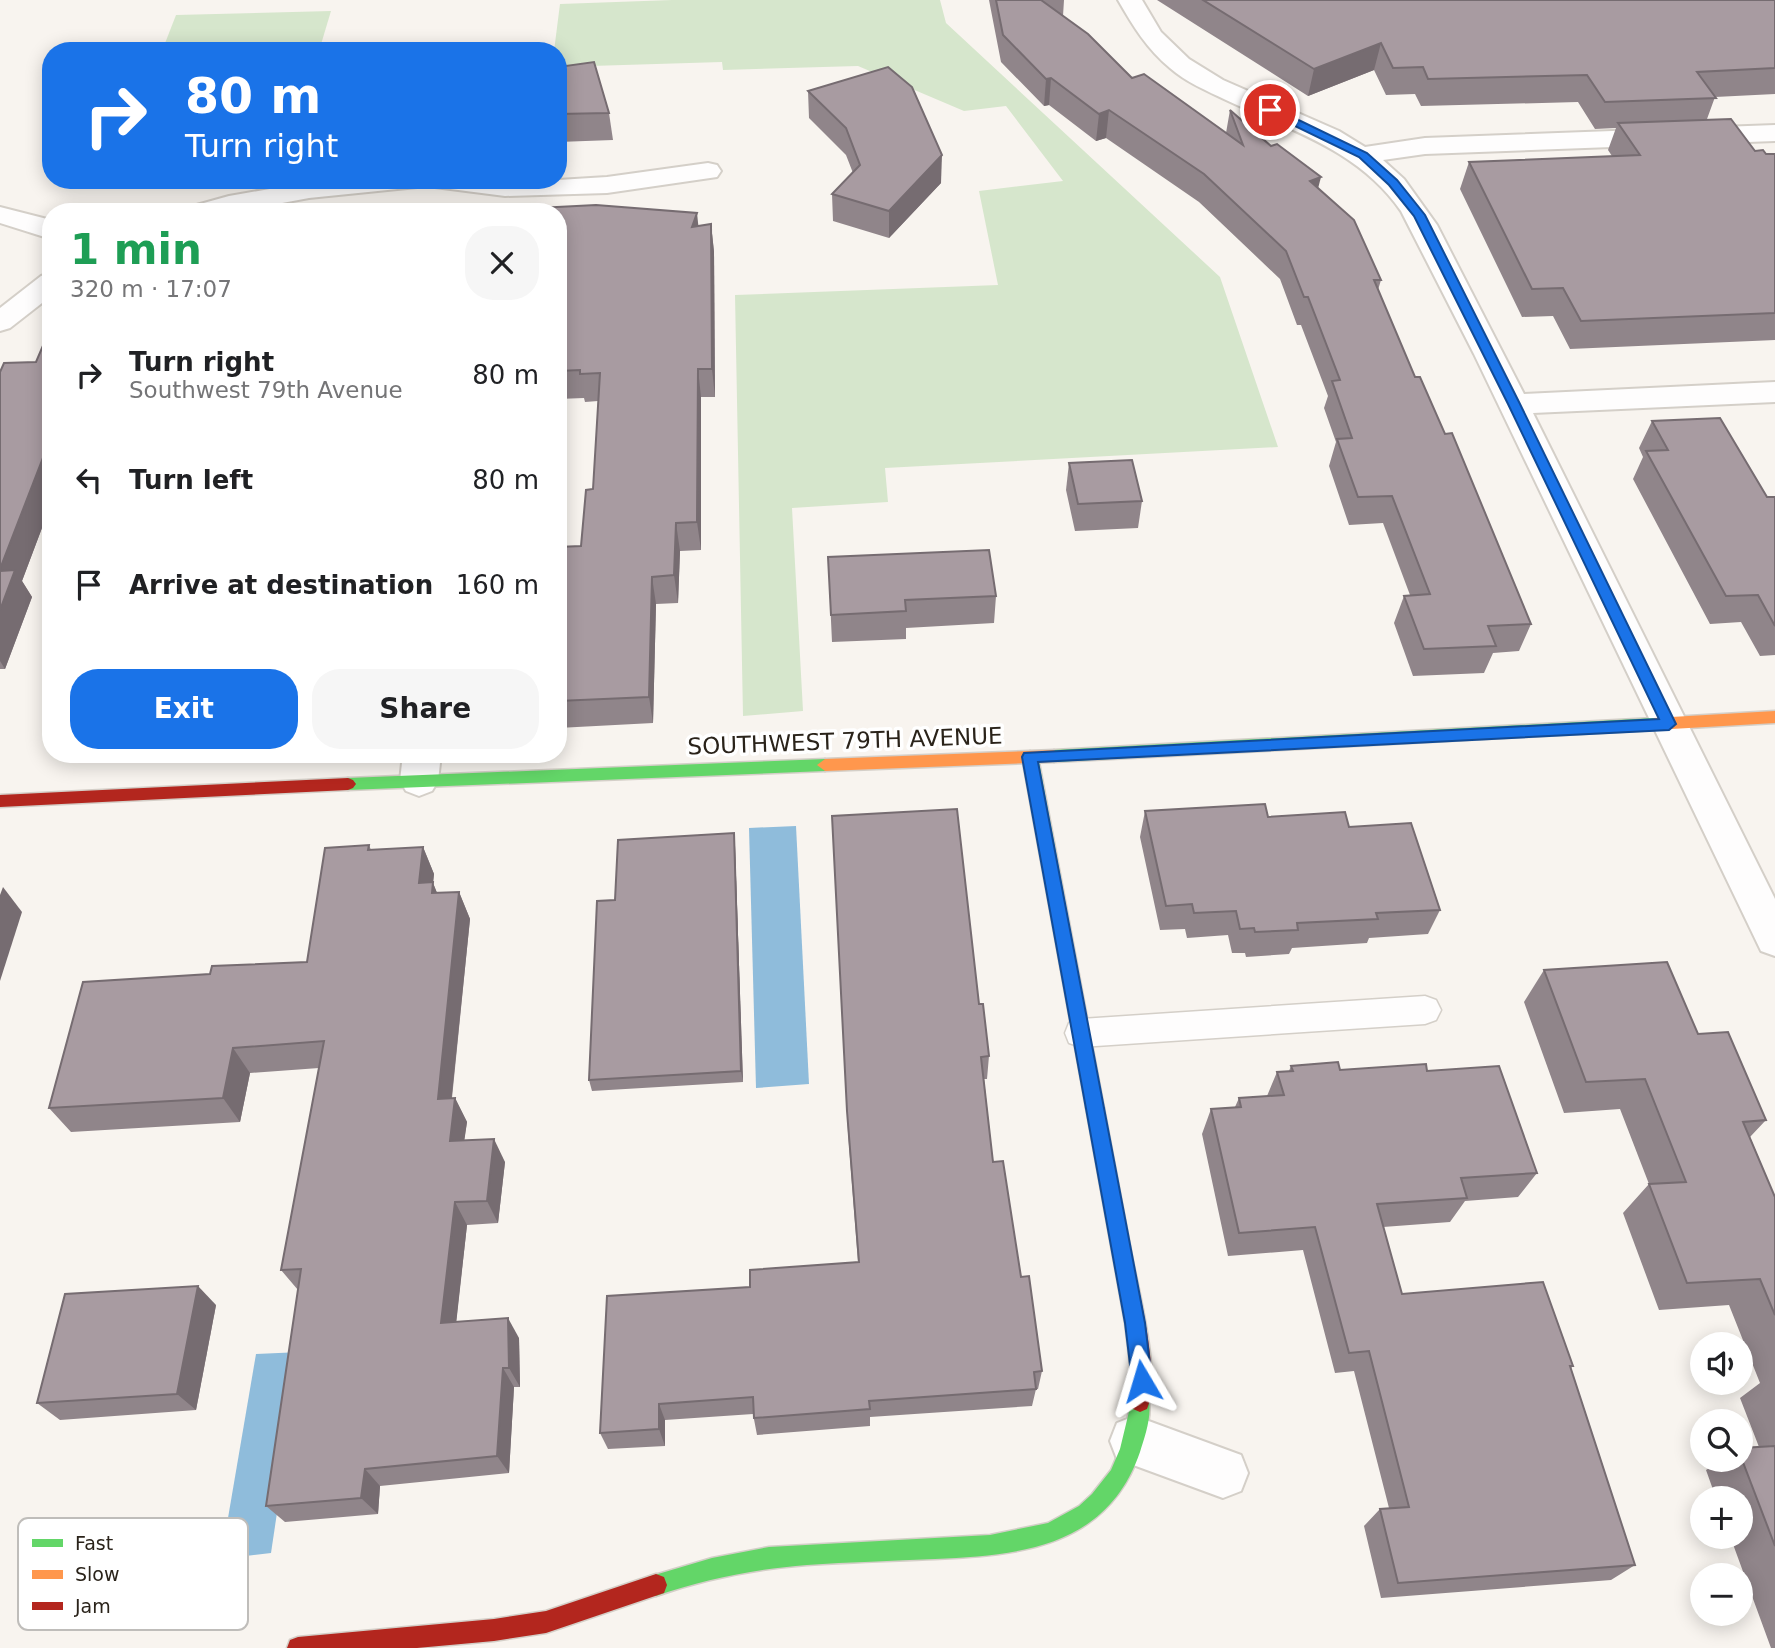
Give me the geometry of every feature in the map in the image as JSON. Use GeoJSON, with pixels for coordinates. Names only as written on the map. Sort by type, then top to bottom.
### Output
{"type":"FeatureCollection","features":[{"type":"Feature","properties":{"kind":"street"},"geometry":{"type":"LineString","coordinates":[[1130,0],[1139,23],[1158,47],[1179,64],[1208,82],[1363,155],[1393,182],[1419,215],[1775,939]]}},
{"type":"Feature","properties":{"kind":"street"},"geometry":{"type":"LineString","coordinates":[[1363,155],[1425,146],[1775,133]]}},
{"type":"Feature","properties":{"kind":"street"},"geometry":{"type":"LineString","coordinates":[[567,186],[607,185],[708,171]]}},
{"type":"Feature","properties":{"kind":"street"},"geometry":{"type":"LineString","coordinates":[[231,203],[246,198],[320,189]]}},
{"type":"Feature","properties":{"kind":"street"},"geometry":{"type":"LineString","coordinates":[[0,215],[42,226]]}},
{"type":"Feature","properties":{"kind":"street"},"geometry":{"type":"LineString","coordinates":[[0,322],[42,289]]}},
{"type":"Feature","properties":{"kind":"street"},"geometry":{"type":"LineString","coordinates":[[1514,404],[1775,392]]}},
{"type":"Feature","properties":{"kind":"street","name":"SOUTHWEST 79TH AVENUE"},"geometry":{"type":"LineString","coordinates":[[0,801],[421,768],[1030,757],[1775,717]]}},
{"type":"Feature","properties":{"kind":"street"},"geometry":{"type":"LineString","coordinates":[[298,1648],[494,1630],[546,1622],[713,1566],[771,1558],[1010,1544],[1051,1533],[1086,1513],[1116,1482],[1135,1441],[1142,1381],[1135,1323],[1030,757]]}},
{"type":"Feature","properties":{"kind":"street"},"geometry":{"type":"LineString","coordinates":[[1135,1441],[1223,1473]]}},
{"type":"Feature","properties":{"kind":"lane"},"geometry":{"type":"LineString","coordinates":[[1081,1033],[1425,1010]]}},
{"type":"Feature","properties":{"kind":"green space"},"geometry":{"type":"Polygon","coordinates":[[[672,0],[940,0],[946,23],[1220,277],[1278,447],[885,468],[888,502],[792,508],[803,711],[743,716],[735,295],[998,285],[979,191],[1063,181],[1006,106],[964,111],[858,66],[723,70],[722,62],[567,67],[567,42],[555,42],[560,4],[672,0]]]}},
{"type":"Feature","properties":{"kind":"green space"},"geometry":{"type":"Polygon","coordinates":[[[331,11],[322,42],[166,42],[176,15],[331,11]]]}},
{"type":"Feature","properties":{"kind":"water"},"geometry":{"type":"Polygon","coordinates":[[[796,826],[809,1084],[756,1088],[749,828],[796,826]]]}},
{"type":"Feature","properties":{"kind":"water"},"geometry":{"type":"Polygon","coordinates":[[[301,1352],[271,1553],[248,1556],[248,1518],[228,1518],[256,1354],[301,1352]]]}},
{"type":"Feature","properties":{"kind":"building"},"geometry":{"type":"Polygon","coordinates":[[[996,0],[1041,0],[1088,34],[1132,78],[1144,74],[1243,145],[1230,110],[1271,146],[1277,144],[1321,177],[1310,181],[1354,220],[1381,280],[1374,280],[1415,377],[1420,377],[1445,434],[1452,433],[1531,624],[1488,626],[1496,646],[1424,649],[1404,596],[1430,594],[1392,496],[1358,497],[1337,439],[1352,438],[1332,381],[1340,380],[1308,297],[1304,297],[1286,251],[1204,174],[1109,110],[1099,114],[1051,78],[1046,79],[1003,35],[996,0]]]}},
{"type":"Feature","properties":{"kind":"building"},"geometry":{"type":"Polygon","coordinates":[[[1203,0],[1775,0],[1775,68],[1697,72],[1716,98],[1605,102],[1587,75],[1428,79],[1423,67],[1393,68],[1381,43],[1314,69],[1203,0]]]}},
{"type":"Feature","properties":{"kind":"building"},"geometry":{"type":"Polygon","coordinates":[[[594,62],[609,113],[567,114],[567,66],[594,62]]]}},
{"type":"Feature","properties":{"kind":"building"},"geometry":{"type":"Polygon","coordinates":[[[888,67],[912,87],[942,155],[889,211],[832,194],[860,165],[846,128],[808,91],[888,67]]]}},
{"type":"Feature","properties":{"kind":"building"},"geometry":{"type":"Polygon","coordinates":[[[1731,119],[1755,151],[1763,150],[1766,154],[1775,154],[1775,313],[1581,321],[1563,288],[1532,289],[1469,162],[1640,155],[1618,123],[1731,119]]]}},
{"type":"Feature","properties":{"kind":"building"},"geometry":{"type":"Polygon","coordinates":[[[596,205],[697,213],[692,227],[711,224],[712,369],[698,369],[697,522],[676,523],[674,575],[652,577],[649,697],[567,701],[567,547],[581,546],[586,490],[593,489],[600,373],[580,374],[580,370],[567,371],[567,206],[596,205]]]}},
{"type":"Feature","properties":{"kind":"building"},"geometry":{"type":"Polygon","coordinates":[[[42,348],[42,460],[0,569],[0,372],[4,363],[36,362],[42,348]]]}},
{"type":"Feature","properties":{"kind":"building"},"geometry":{"type":"Polygon","coordinates":[[[1720,418],[1767,497],[1775,497],[1775,626],[1758,595],[1726,596],[1646,451],[1668,450],[1652,421],[1720,418]]]}},
{"type":"Feature","properties":{"kind":"building"},"geometry":{"type":"Polygon","coordinates":[[[1132,460],[1142,501],[1078,504],[1069,463],[1132,460]]]}},
{"type":"Feature","properties":{"kind":"building"},"geometry":{"type":"Polygon","coordinates":[[[989,550],[996,596],[905,600],[906,611],[831,615],[828,557],[989,550]]]}},
{"type":"Feature","properties":{"kind":"building"},"geometry":{"type":"Polygon","coordinates":[[[15,570],[0,610],[0,571],[15,570]]]}},
{"type":"Feature","properties":{"kind":"building"},"geometry":{"type":"Polygon","coordinates":[[[1265,804],[1268,817],[1345,812],[1349,827],[1411,823],[1440,910],[1376,913],[1378,919],[1297,923],[1298,930],[1255,932],[1254,928],[1240,929],[1236,911],[1194,913],[1192,904],[1166,906],[1145,811],[1265,804]]]}},
{"type":"Feature","properties":{"kind":"building"},"geometry":{"type":"Polygon","coordinates":[[[957,809],[979,1004],[983,1004],[989,1056],[981,1057],[993,1162],[1003,1161],[1021,1277],[1029,1276],[1042,1371],[1034,1372],[1036,1389],[869,1401],[870,1409],[754,1418],[753,1397],[659,1404],[659,1429],[600,1433],[607,1296],[750,1287],[750,1270],[859,1262],[847,1111],[832,816],[957,809]]]}},
{"type":"Feature","properties":{"kind":"building"},"geometry":{"type":"Polygon","coordinates":[[[734,833],[741,1071],[589,1080],[597,901],[615,900],[618,840],[734,833]]]}},
{"type":"Feature","properties":{"kind":"building"},"geometry":{"type":"Polygon","coordinates":[[[369,845],[368,850],[423,847],[419,883],[433,882],[432,893],[459,892],[438,1099],[455,1098],[450,1141],[494,1139],[487,1201],[455,1202],[441,1323],[508,1318],[509,1368],[503,1368],[497,1456],[365,1469],[361,1498],[266,1506],[301,1269],[281,1270],[324,1041],[233,1048],[223,1098],[49,1108],[83,982],[210,974],[212,966],[307,962],[325,848],[369,845]]]}},
{"type":"Feature","properties":{"kind":"building"},"geometry":{"type":"Polygon","coordinates":[[[1667,962],[1698,1034],[1728,1032],[1766,1120],[1743,1122],[1775,1197],[1775,1315],[1760,1279],[1687,1283],[1649,1184],[1686,1182],[1645,1079],[1586,1082],[1544,970],[1667,962]]]}},
{"type":"Feature","properties":{"kind":"building"},"geometry":{"type":"Polygon","coordinates":[[[1338,1062],[1340,1070],[1426,1064],[1427,1071],[1499,1066],[1537,1173],[1461,1178],[1467,1198],[1377,1204],[1402,1294],[1543,1282],[1573,1366],[1570,1366],[1635,1565],[1398,1583],[1380,1509],[1409,1507],[1369,1351],[1349,1353],[1315,1227],[1239,1233],[1211,1109],[1241,1107],[1239,1098],[1284,1095],[1277,1072],[1293,1071],[1291,1066],[1338,1062]]]}},
{"type":"Feature","properties":{"kind":"building"},"geometry":{"type":"Polygon","coordinates":[[[198,1286],[177,1394],[37,1403],[65,1294],[198,1286]]]}},
{"type":"Feature","properties":{"kind":"building"},"geometry":{"type":"Polygon","coordinates":[[[1775,1446],[1775,1546],[1747,1472],[1753,1472],[1753,1447],[1775,1446]]]}},
{"type":"Feature","properties":{"kind":"traffic: fast"},"geometry":{"type":"LineString","coordinates":[[1054,756],[1654,724]]}},
{"type":"Feature","properties":{"kind":"traffic: fast"},"geometry":{"type":"LineString","coordinates":[[1030,757],[1095,1108]]}},
{"type":"Feature","properties":{"kind":"traffic: fast"},"geometry":{"type":"LineString","coordinates":[[348,784],[825,765]]}},
{"type":"Feature","properties":{"kind":"traffic: fast"},"geometry":{"type":"LineString","coordinates":[[656,1585],[712,1568],[769,1558],[990,1546],[1050,1533],[1086,1513],[1110,1490],[1125,1464],[1140,1402]]}},
{"type":"Feature","properties":{"kind":"traffic: slow"},"geometry":{"type":"LineString","coordinates":[[1654,724],[1775,717]]}},
{"type":"Feature","properties":{"kind":"traffic: slow"},"geometry":{"type":"LineString","coordinates":[[825,765],[1054,756]]}},
{"type":"Feature","properties":{"kind":"traffic: jam"},"geometry":{"type":"LineString","coordinates":[[0,801],[348,784]]}},
{"type":"Feature","properties":{"kind":"traffic: jam"},"geometry":{"type":"LineString","coordinates":[[1095,1108],[1135,1323],[1142,1381],[1140,1402]]}},
{"type":"Feature","properties":{"kind":"traffic: jam"},"geometry":{"type":"LineString","coordinates":[[298,1648],[494,1630],[546,1622],[656,1585]]}},
{"type":"Feature","properties":{"kind":"route"},"geometry":{"type":"LineString","coordinates":[[1142,1381],[1135,1323],[1030,757],[1669,724],[1419,215],[1393,182],[1363,155],[1270,110]]}}]}
